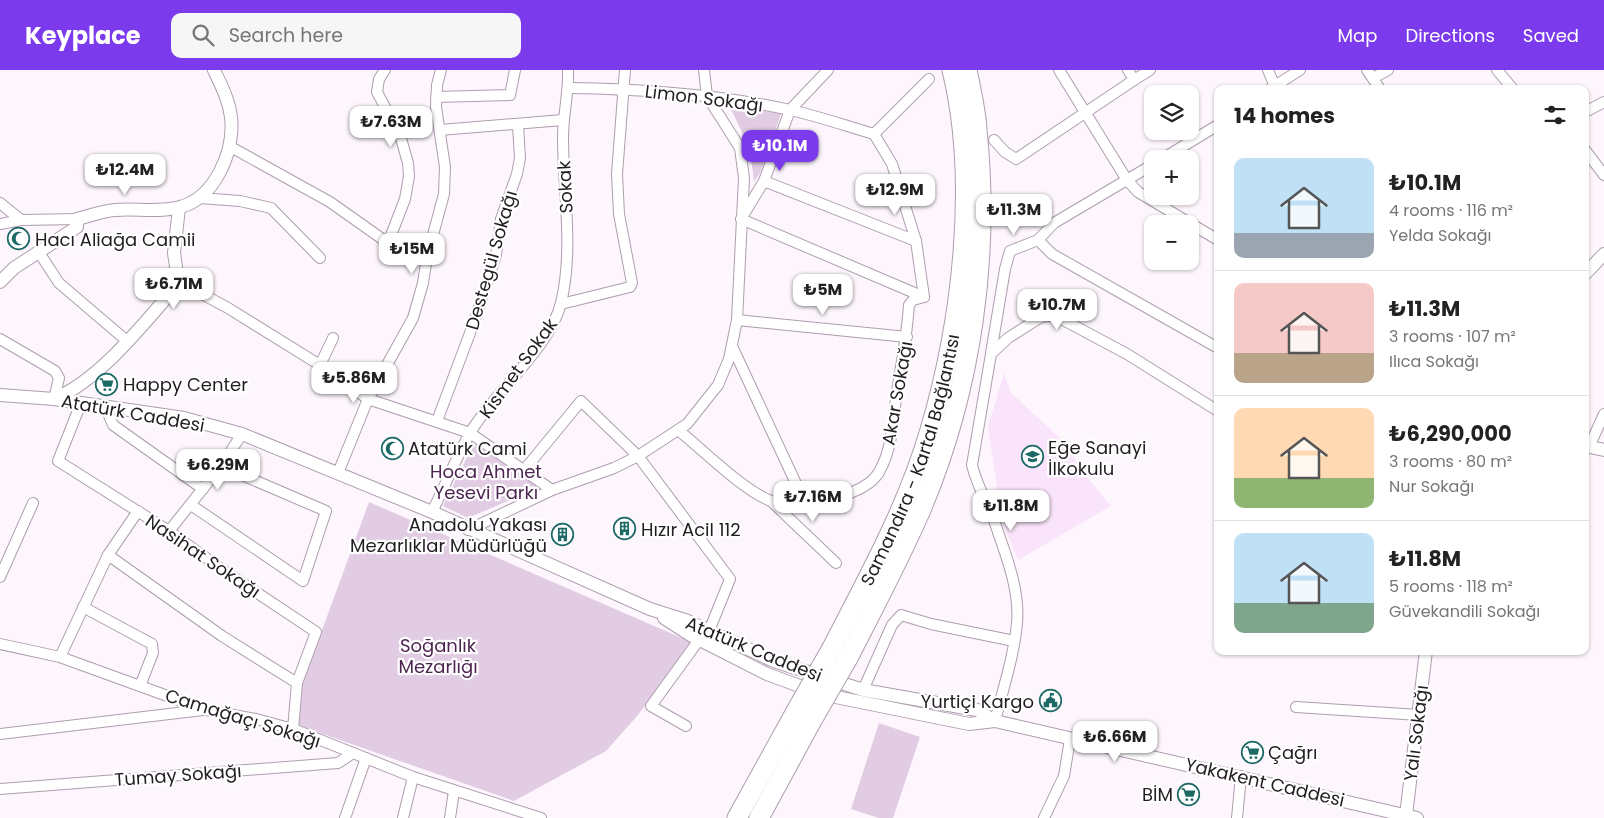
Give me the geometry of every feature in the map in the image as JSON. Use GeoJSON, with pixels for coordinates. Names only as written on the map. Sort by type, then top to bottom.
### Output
{"type":"FeatureCollection","features":[{"type":"Feature","properties":{"kind":"highway","name":"Samandıra - Kartal Bağlantısı"},"geometry":{"type":"LineString","coordinates":[[840,653],[906,495],[930,432],[948,361],[960,276],[964,220],[962,147],[952,70]]}},
{"type":"Feature","properties":{"kind":"highway","name":"Samandıra - Kartal Bağlantısı"},"geometry":{"type":"LineString","coordinates":[[737,818],[803,718],[840,653],[890,577],[923,503],[946,439],[964,372],[977,296],[982,216],[977,129],[967,70]]}},
{"type":"Feature","properties":{"kind":"highway","name":"Samandıra - Kartal Bağlantısı"},"geometry":{"type":"LineString","coordinates":[[758,818],[803,718]]}},
{"type":"Feature","properties":{"kind":"street"},"geometry":{"type":"LineString","coordinates":[[0,224],[21,220],[77,219],[113,210],[179,208],[200,198],[219,172],[229,146],[231,117],[223,89],[214,70]]}},
{"type":"Feature","properties":{"kind":"street"},"geometry":{"type":"LineString","coordinates":[[385,70],[379,79],[377,92],[400,135],[408,163],[409,176],[405,199],[388,243]]}},
{"type":"Feature","properties":{"kind":"street"},"geometry":{"type":"LineString","coordinates":[[338,473],[368,398],[413,318],[423,283],[427,257],[444,194],[445,167],[436,97],[441,70]]}},
{"type":"Feature","properties":{"kind":"street"},"geometry":{"type":"LineString","coordinates":[[436,97],[510,95],[515,70]]}},
{"type":"Feature","properties":{"kind":"street","name":"Sokak"},"geometry":{"type":"LineString","coordinates":[[561,304],[568,262],[563,120],[569,88],[568,70]]}},
{"type":"Feature","properties":{"kind":"street"},"geometry":{"type":"LineString","coordinates":[[561,304],[630,287],[632,283],[619,214],[617,174],[625,70]]}},
{"type":"Feature","properties":{"kind":"street"},"geometry":{"type":"LineString","coordinates":[[468,530],[552,490],[614,468],[638,456],[678,430],[702,407],[718,385],[732,346],[736,320],[744,178],[740,148],[707,96],[704,70]]}},
{"type":"Feature","properties":{"kind":"street"},"geometry":{"type":"LineString","coordinates":[[741,219],[764,181],[790,110],[828,70]]}},
{"type":"Feature","properties":{"kind":"street"},"geometry":{"type":"LineString","coordinates":[[1059,70],[1087,112],[1127,180],[1138,192],[1214,238]]}},
{"type":"Feature","properties":{"kind":"street"},"geometry":{"type":"LineString","coordinates":[[1128,70],[1134,80]]}},
{"type":"Feature","properties":{"kind":"street"},"geometry":{"type":"LineString","coordinates":[[994,140],[1005,152],[1016,159],[1150,70]]}},
{"type":"Feature","properties":{"kind":"street"},"geometry":{"type":"LineString","coordinates":[[1268,70],[1272,85]]}},
{"type":"Feature","properties":{"kind":"street"},"geometry":{"type":"LineString","coordinates":[[1278,85],[1300,70]]}},
{"type":"Feature","properties":{"kind":"street"},"geometry":{"type":"LineString","coordinates":[[1377,85],[1370,74],[1388,70]]}},
{"type":"Feature","properties":{"kind":"street"},"geometry":{"type":"LineString","coordinates":[[1497,70],[1510,85]]}},
{"type":"Feature","properties":{"kind":"street"},"geometry":{"type":"LineString","coordinates":[[924,297],[916,242],[892,164],[874,134],[929,79]]}},
{"type":"Feature","properties":{"kind":"street","name":"Limon Sokağı"},"geometry":{"type":"LineString","coordinates":[[569,88],[623,89],[707,96],[790,110],[874,134]]}},
{"type":"Feature","properties":{"kind":"street"},"geometry":{"type":"LineString","coordinates":[[1589,110],[1604,102]]}},
{"type":"Feature","properties":{"kind":"street"},"geometry":{"type":"LineString","coordinates":[[440,130],[563,120]]}},
{"type":"Feature","properties":{"kind":"street","name":"Destegül Sokağı"},"geometry":{"type":"LineString","coordinates":[[437,420],[473,325],[496,255],[501,219],[517,174],[520,158],[518,125]]}},
{"type":"Feature","properties":{"kind":"street"},"geometry":{"type":"LineString","coordinates":[[1177,150],[1214,127]]}},
{"type":"Feature","properties":{"kind":"street"},"geometry":{"type":"LineString","coordinates":[[229,146],[330,202],[388,243],[427,257]]}},
{"type":"Feature","properties":{"kind":"street"},"geometry":{"type":"LineString","coordinates":[[1589,155],[1604,176]]}},
{"type":"Feature","properties":{"kind":"street"},"geometry":{"type":"LineString","coordinates":[[995,721],[1017,622],[1015,593],[1009,566],[994,518],[975,478],[972,465],[1004,269],[1010,251],[1038,240],[1054,223],[1144,169]]}},
{"type":"Feature","properties":{"kind":"street"},"geometry":{"type":"LineString","coordinates":[[764,181],[916,242]]}},
{"type":"Feature","properties":{"kind":"street"},"geometry":{"type":"LineString","coordinates":[[200,198],[240,201],[271,208],[320,258]]}},
{"type":"Feature","properties":{"kind":"street"},"geometry":{"type":"LineString","coordinates":[[0,203],[21,220]]}},
{"type":"Feature","properties":{"kind":"street"},"geometry":{"type":"LineString","coordinates":[[54,399],[70,392],[90,376],[127,341],[173,290],[178,281],[174,252],[179,208]]}},
{"type":"Feature","properties":{"kind":"street"},"geometry":{"type":"LineString","coordinates":[[0,282],[14,268],[77,227],[77,219]]}},
{"type":"Feature","properties":{"kind":"street"},"geometry":{"type":"LineString","coordinates":[[741,219],[924,297]]}},
{"type":"Feature","properties":{"kind":"street"},"geometry":{"type":"LineString","coordinates":[[1038,240],[1052,254],[1214,346]]}},
{"type":"Feature","properties":{"kind":"street"},"geometry":{"type":"LineString","coordinates":[[38,252],[59,283],[127,341]]}},
{"type":"Feature","properties":{"kind":"street"},"geometry":{"type":"LineString","coordinates":[[1589,270],[1604,254]]}},
{"type":"Feature","properties":{"kind":"street"},"geometry":{"type":"LineString","coordinates":[[178,281],[228,308],[320,365],[368,398],[437,420],[470,433],[525,469],[552,490]]}},
{"type":"Feature","properties":{"kind":"street","name":"Akar Sokağı"},"geometry":{"type":"LineString","coordinates":[[678,430],[757,494],[772,502],[816,505],[854,491],[871,482],[879,472],[894,425],[897,391],[907,337],[909,304],[912,300],[924,297]]}},
{"type":"Feature","properties":{"kind":"street","name":"Kismet Sokak"},"geometry":{"type":"LineString","coordinates":[[432,512],[470,433],[502,389],[540,344],[554,321],[561,304]]}},
{"type":"Feature","properties":{"kind":"street"},"geometry":{"type":"LineString","coordinates":[[991,354],[1008,338],[1041,317],[1054,315],[1106,343],[1214,409]]}},
{"type":"Feature","properties":{"kind":"street"},"geometry":{"type":"LineString","coordinates":[[736,320],[907,337]]}},
{"type":"Feature","properties":{"kind":"street"},"geometry":{"type":"LineString","coordinates":[[320,365],[333,338]]}},
{"type":"Feature","properties":{"kind":"street"},"geometry":{"type":"LineString","coordinates":[[0,339],[55,371],[59,378],[54,399]]}},
{"type":"Feature","properties":{"kind":"street"},"geometry":{"type":"LineString","coordinates":[[732,346],[806,505]]}},
{"type":"Feature","properties":{"kind":"street"},"geometry":{"type":"LineString","coordinates":[[90,376],[88,384],[93,404],[113,424],[203,489]]}},
{"type":"Feature","properties":{"kind":"street","name":"Atatürk Caddesi"},"geometry":{"type":"LineString","coordinates":[[0,395],[54,399],[184,418],[242,434],[432,512],[468,530],[650,609],[688,621],[704,635],[767,674],[821,694],[969,724],[995,721]]}},
{"type":"Feature","properties":{"kind":"street"},"geometry":{"type":"LineString","coordinates":[[525,469],[581,401],[638,456],[730,579],[704,635],[651,706],[686,726]]}},
{"type":"Feature","properties":{"kind":"street","name":"Nasihat Sokağı"},"geometry":{"type":"LineString","coordinates":[[93,404],[58,461],[169,531],[220,568],[316,632],[297,683],[294,729]]}},
{"type":"Feature","properties":{"kind":"street"},"geometry":{"type":"LineString","coordinates":[[1589,442],[1604,414]]}},
{"type":"Feature","properties":{"kind":"street"},"geometry":{"type":"LineString","coordinates":[[169,531],[221,466],[242,434]]}},
{"type":"Feature","properties":{"kind":"street"},"geometry":{"type":"LineString","coordinates":[[1589,446],[1604,450]]}},
{"type":"Feature","properties":{"kind":"street"},"geometry":{"type":"LineString","coordinates":[[191,504],[303,581],[326,512],[221,466]]}},
{"type":"Feature","properties":{"kind":"street"},"geometry":{"type":"LineString","coordinates":[[772,502],[836,563]]}},
{"type":"Feature","properties":{"kind":"street"},"geometry":{"type":"LineString","coordinates":[[0,576],[33,503]]}},
{"type":"Feature","properties":{"kind":"street"},"geometry":{"type":"LineString","coordinates":[[60,657],[108,554],[138,511]]}},
{"type":"Feature","properties":{"kind":"street"},"geometry":{"type":"LineString","coordinates":[[108,554],[222,636],[297,683]]}},
{"type":"Feature","properties":{"kind":"street"},"geometry":{"type":"LineString","coordinates":[[83,606],[152,644],[153,653],[140,686]]}},
{"type":"Feature","properties":{"kind":"street"},"geometry":{"type":"LineString","coordinates":[[863,690],[892,625],[901,615],[931,624],[1014,641]]}},
{"type":"Feature","properties":{"kind":"street","name":"Atatürk Caddesi"},"geometry":{"type":"LineString","coordinates":[[704,635],[774,661],[863,690],[977,710],[995,721]]}},
{"type":"Feature","properties":{"kind":"street","name":"Camağaçı Sokağı"},"geometry":{"type":"LineString","coordinates":[[0,644],[60,657],[206,710],[256,719],[294,729],[413,777],[541,818]]}},
{"type":"Feature","properties":{"kind":"street","name":"Yalı Sokağı"},"geometry":{"type":"LineString","coordinates":[[1412,816],[1418,715],[1426,655]]}},
{"type":"Feature","properties":{"kind":"street"},"geometry":{"type":"LineString","coordinates":[[1296,707],[1418,715]]}},
{"type":"Feature","properties":{"kind":"street"},"geometry":{"type":"LineString","coordinates":[[0,734],[206,710]]}},
{"type":"Feature","properties":{"kind":"street","name":"Yakakent Caddesi"},"geometry":{"type":"LineString","coordinates":[[995,721],[1412,816]]}},
{"type":"Feature","properties":{"kind":"street"},"geometry":{"type":"LineString","coordinates":[[1044,818],[1064,776],[1070,739]]}},
{"type":"Feature","properties":{"kind":"street","name":"Tumay Sokağı"},"geometry":{"type":"LineString","coordinates":[[0,789],[338,763],[353,753]]}},
{"type":"Feature","properties":{"kind":"street"},"geometry":{"type":"LineString","coordinates":[[345,818],[366,758]]}},
{"type":"Feature","properties":{"kind":"street"},"geometry":{"type":"LineString","coordinates":[[1237,818],[1240,776]]}},
{"type":"Feature","properties":{"kind":"street"},"geometry":{"type":"LineString","coordinates":[[403,818],[413,777]]}},
{"type":"Feature","properties":{"kind":"street"},"geometry":{"type":"LineString","coordinates":[[450,818],[454,791]]}},
{"type":"Feature","properties":{"kind":"shaded area","name":"Eğe Sanayi İlkokulu"},"geometry":{"type":"Polygon","coordinates":[[[1004,373],[1011,393],[1063,441],[1083,472],[1111,506],[1018,560],[1002,521],[988,427],[1004,373]]]}},
{"type":"Feature","properties":{"kind":"green space"},"geometry":{"type":"Polygon","coordinates":[[[729,105],[781,114],[760,173],[754,182],[750,149],[729,105]]]}},
{"type":"Feature","properties":{"kind":"green space","name":"Hoca Ahmet Yesevi Parkı"},"geometry":{"type":"Polygon","coordinates":[[[474,443],[543,486],[468,518],[443,506],[474,443]]]}},
{"type":"Feature","properties":{"kind":"green space","name":"Soğanlık Mezarlığı"},"geometry":{"type":"Polygon","coordinates":[[[369,502],[691,642],[638,715],[606,751],[514,801],[300,726],[295,715],[303,682],[369,502]]]}},
{"type":"Feature","properties":{"kind":"green space"},"geometry":{"type":"Polygon","coordinates":[[[879,723],[920,737],[893,818],[879,818],[851,809],[879,723]]]}},
{"type":"Feature","properties":{"kind":"place","name":"Hacı Aliağa Camii"},"geometry":{"type":"Point","coordinates":[19,239]}},
{"type":"Feature","properties":{"kind":"place","name":"Happy Center"},"geometry":{"type":"Point","coordinates":[107,384]}},
{"type":"Feature","properties":{"kind":"place","name":"Atatürk Cami"},"geometry":{"type":"Point","coordinates":[392,448]}},
{"type":"Feature","properties":{"kind":"place","name":"Eğe Sanayi İlkokulu"},"geometry":{"type":"Point","coordinates":[1032,457]}},
{"type":"Feature","properties":{"kind":"place","name":"Hızır Acil 112"},"geometry":{"type":"Point","coordinates":[625,529]}},
{"type":"Feature","properties":{"kind":"place","name":"Anadolu Yakası Mezarlıklar Müdürlüğü"},"geometry":{"type":"Point","coordinates":[563,534]}},
{"type":"Feature","properties":{"kind":"place","name":"Yurtiçi Kargo"},"geometry":{"type":"Point","coordinates":[1050,701]}},
{"type":"Feature","properties":{"kind":"place","name":"Çağrı"},"geometry":{"type":"Point","coordinates":[1252,752]}},
{"type":"Feature","properties":{"kind":"place","name":"BİM"},"geometry":{"type":"Point","coordinates":[1189,794]}}]}
